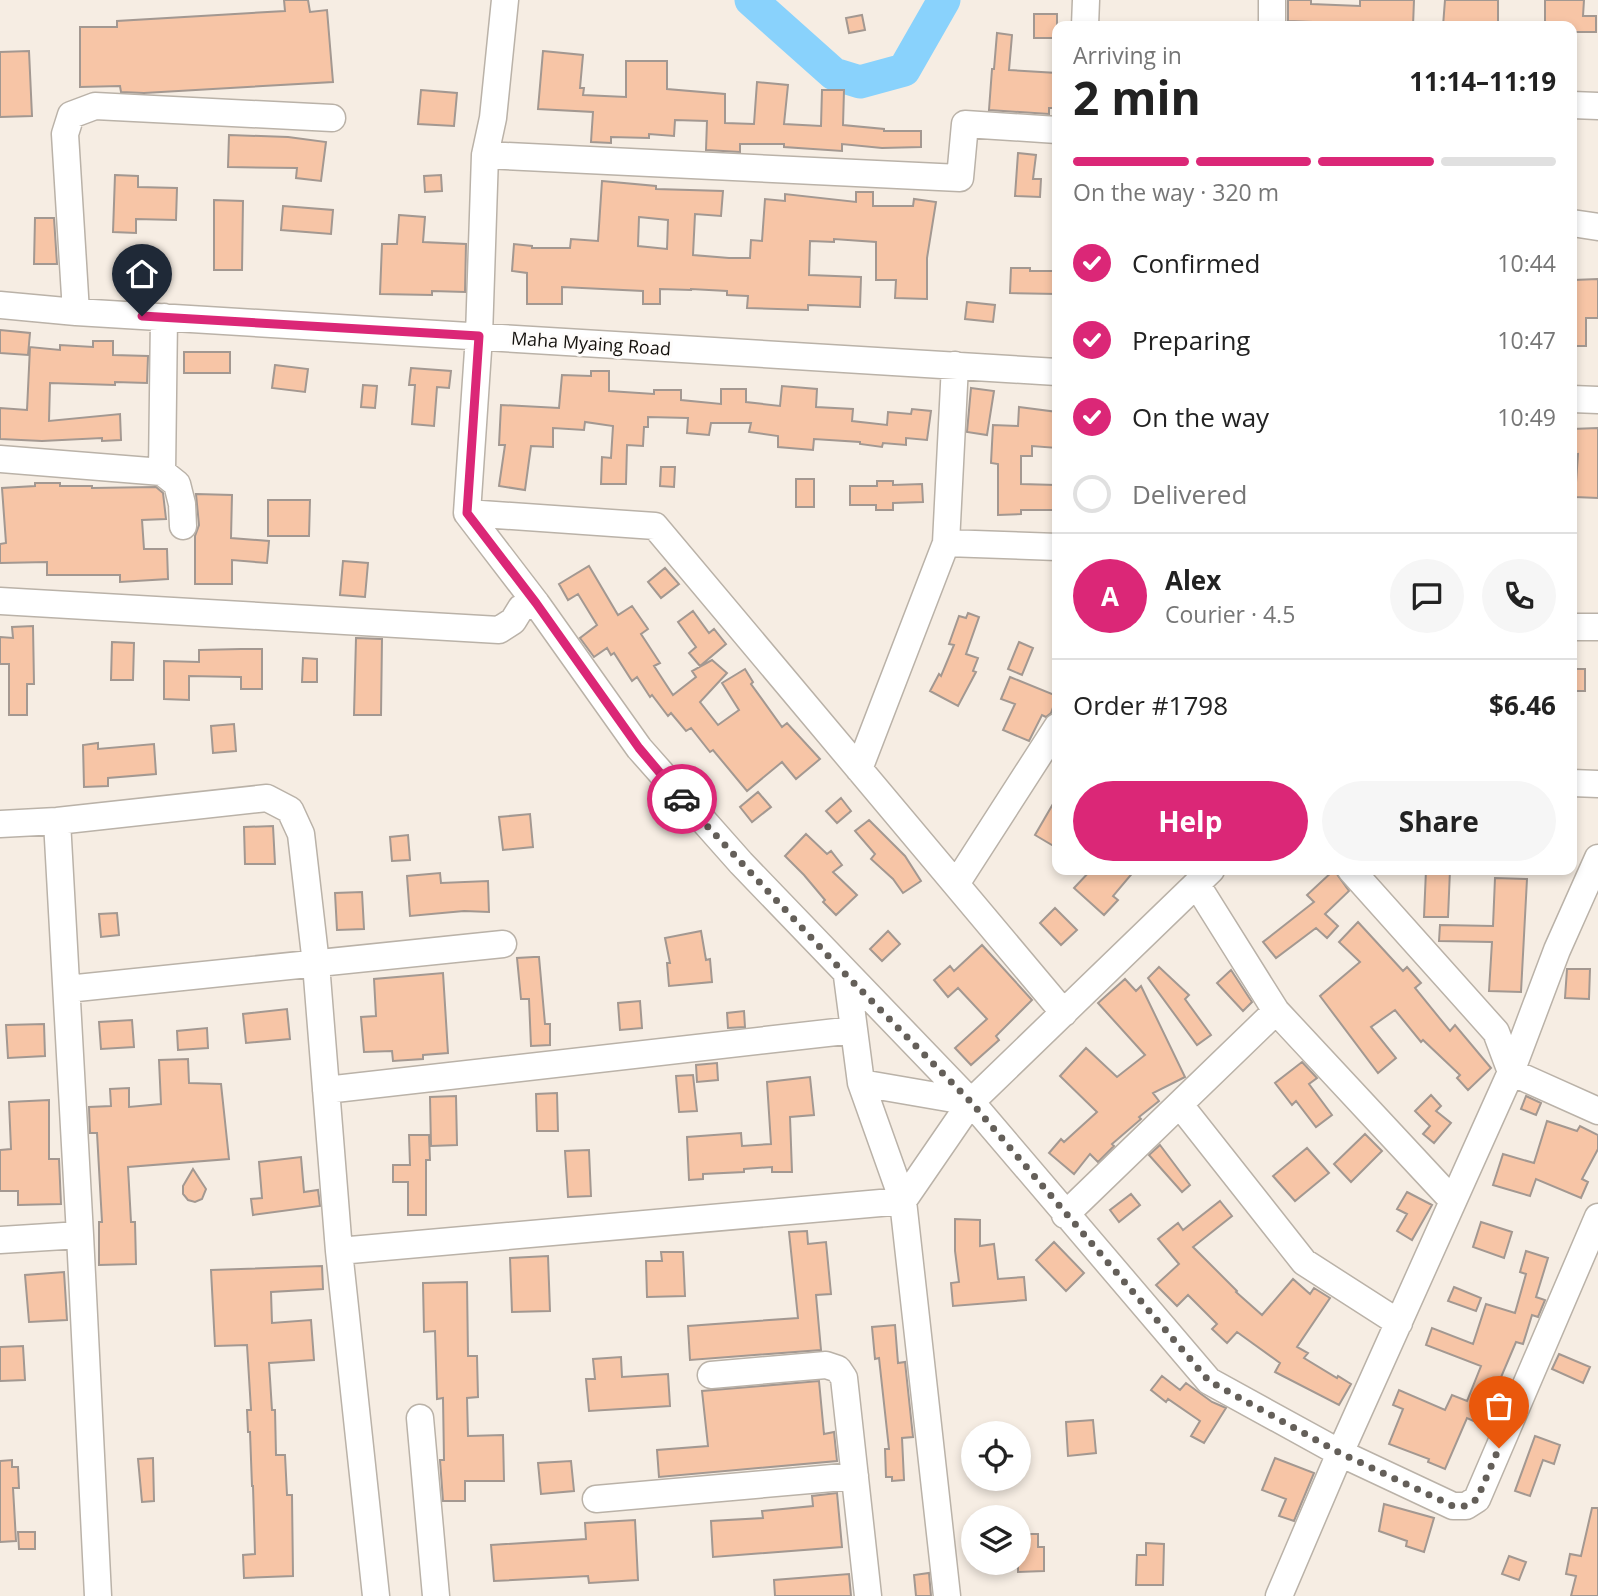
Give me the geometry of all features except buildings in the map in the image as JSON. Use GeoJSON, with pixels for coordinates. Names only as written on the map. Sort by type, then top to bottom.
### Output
{"type":"FeatureCollection","features":[{"type":"Feature","properties":{"kind":"street"},"geometry":{"type":"LineString","coordinates":[[505,0],[493,118],[485,155],[479,336],[467,513],[536,603],[639,748],[683,800],[847,976],[971,1102],[1209,1381],[1340,1453],[1453,1506],[1466,1506],[1477,1499],[1598,1217]]}},
{"type":"Feature","properties":{"kind":"street"},"geometry":{"type":"LineString","coordinates":[[1085,21],[1086,0]]}},
{"type":"Feature","properties":{"kind":"street"},"geometry":{"type":"LineString","coordinates":[[1272,0],[1272,21]]}},
{"type":"Feature","properties":{"kind":"street"},"geometry":{"type":"LineString","coordinates":[[1577,105],[1598,106]]}},
{"type":"Feature","properties":{"kind":"street"},"geometry":{"type":"LineString","coordinates":[[76,312],[65,134],[71,115],[95,106],[332,118]]}},
{"type":"Feature","properties":{"kind":"street"},"geometry":{"type":"LineString","coordinates":[[485,155],[960,178],[965,124],[1052,130]]}},
{"type":"Feature","properties":{"kind":"street"},"geometry":{"type":"LineString","coordinates":[[1577,224],[1598,227]]}},
{"type":"Feature","properties":{"kind":"street","name":"Maha Myaing Road"},"geometry":{"type":"LineString","coordinates":[[0,305],[76,312],[1052,372]]}},
{"type":"Feature","properties":{"kind":"street"},"geometry":{"type":"LineString","coordinates":[[162,472],[164,317]]}},
{"type":"Feature","properties":{"kind":"street"},"geometry":{"type":"LineString","coordinates":[[859,769],[946,542],[954,365]]}},
{"type":"Feature","properties":{"kind":"street"},"geometry":{"type":"LineString","coordinates":[[1577,399],[1598,400]]}},
{"type":"Feature","properties":{"kind":"street"},"geometry":{"type":"LineString","coordinates":[[0,459],[162,472],[177,484],[182,504],[183,526]]}},
{"type":"Feature","properties":{"kind":"street"},"geometry":{"type":"LineString","coordinates":[[467,513],[655,526],[1064,1013]]}},
{"type":"Feature","properties":{"kind":"street"},"geometry":{"type":"LineString","coordinates":[[946,542],[1052,547]]}},
{"type":"Feature","properties":{"kind":"street"},"geometry":{"type":"LineString","coordinates":[[0,601],[499,629],[513,621],[521,608],[536,603]]}},
{"type":"Feature","properties":{"kind":"street"},"geometry":{"type":"LineString","coordinates":[[1577,627],[1598,627]]}},
{"type":"Feature","properties":{"kind":"street"},"geometry":{"type":"LineString","coordinates":[[956,884],[1052,735]]}},
{"type":"Feature","properties":{"kind":"street"},"geometry":{"type":"LineString","coordinates":[[1577,783],[1598,784]]}},
{"type":"Feature","properties":{"kind":"street"},"geometry":{"type":"LineString","coordinates":[[0,824],[57,821],[267,798],[290,810],[302,834],[316,964],[339,1251],[376,1596]]}},
{"type":"Feature","properties":{"kind":"street"},"geometry":{"type":"LineString","coordinates":[[57,821],[98,1596]]}},
{"type":"Feature","properties":{"kind":"street"},"geometry":{"type":"LineString","coordinates":[[1279,1596],[1340,1453],[1511,1072],[1557,950],[1595,874]]}},
{"type":"Feature","properties":{"kind":"street"},"geometry":{"type":"LineString","coordinates":[[1355,875],[1496,1032],[1511,1072],[1598,1111]]}},
{"type":"Feature","properties":{"kind":"street"},"geometry":{"type":"LineString","coordinates":[[903,1201],[971,1102],[1204,878],[1276,1012],[1453,1201]]}},
{"type":"Feature","properties":{"kind":"street"},"geometry":{"type":"LineString","coordinates":[[67,989],[503,944]]}},
{"type":"Feature","properties":{"kind":"street"},"geometry":{"type":"LineString","coordinates":[[847,976],[861,1083],[903,1201],[947,1596]]}},
{"type":"Feature","properties":{"kind":"street"},"geometry":{"type":"LineString","coordinates":[[1065,1215],[1276,1012]]}},
{"type":"Feature","properties":{"kind":"street"},"geometry":{"type":"LineString","coordinates":[[327,1090],[854,1030]]}},
{"type":"Feature","properties":{"kind":"street"},"geometry":{"type":"LineString","coordinates":[[861,1083],[971,1102]]}},
{"type":"Feature","properties":{"kind":"street"},"geometry":{"type":"LineString","coordinates":[[1180,1105],[1304,1262],[1399,1323]]}},
{"type":"Feature","properties":{"kind":"street"},"geometry":{"type":"LineString","coordinates":[[339,1251],[903,1201]]}},
{"type":"Feature","properties":{"kind":"street"},"geometry":{"type":"LineString","coordinates":[[0,1240],[80,1236]]}},
{"type":"Feature","properties":{"kind":"street"},"geometry":{"type":"LineString","coordinates":[[711,1375],[826,1365],[838,1370],[844,1378],[868,1596]]}},
{"type":"Feature","properties":{"kind":"street"},"geometry":{"type":"LineString","coordinates":[[420,1418],[436,1596]]}},
{"type":"Feature","properties":{"kind":"street"},"geometry":{"type":"LineString","coordinates":[[596,1499],[855,1476]]}},
{"type":"Feature","properties":{"kind":"waterway"},"geometry":{"type":"LineString","coordinates":[[751,0],[834,74],[860,82],[904,70],[944,0]]}},
{"type":"Feature","properties":{"kind":"way so far"},"geometry":{"type":"LineString","coordinates":[[682,799],[847,976],[971,1102],[1209,1381],[1340,1453],[1453,1506],[1466,1506],[1477,1499],[1499,1448]]}},
{"type":"Feature","properties":{"kind":"route"},"geometry":{"type":"LineString","coordinates":[[142,316],[479,336],[467,513],[536,603],[639,748],[682,799]]}}]}
